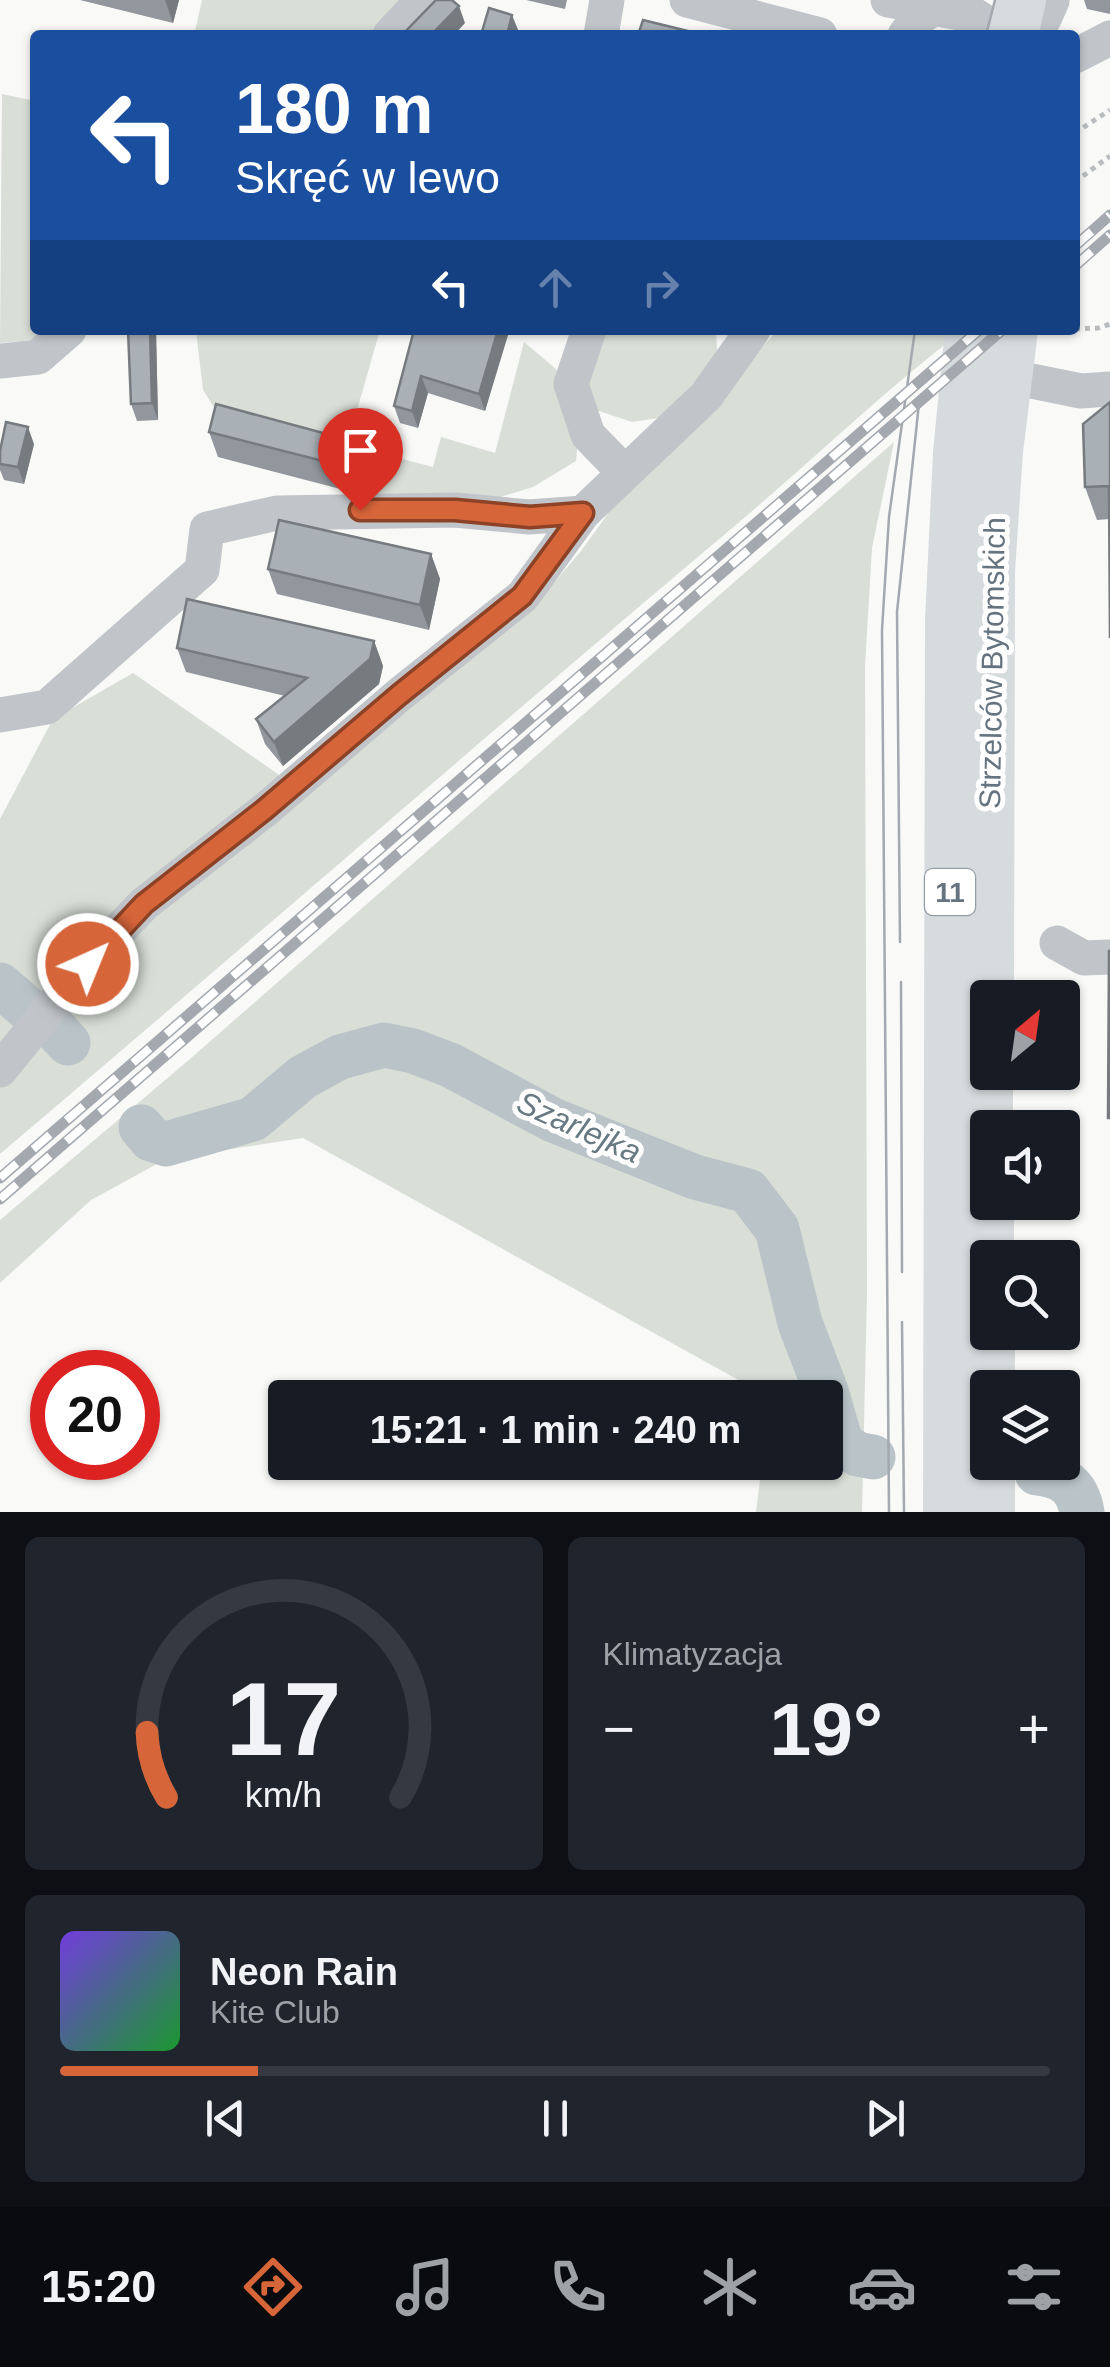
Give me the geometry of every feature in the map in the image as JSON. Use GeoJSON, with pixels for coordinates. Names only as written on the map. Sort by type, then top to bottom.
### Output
{"type":"FeatureCollection","features":[{"type":"Feature","properties":{"kind":"highway"},"geometry":{"type":"LineString","coordinates":[[1049,30],[1052,1]]}},
{"type":"Feature","properties":{"kind":"highway","name":"11"},"geometry":{"type":"LineString","coordinates":[[948,1512],[950,621],[958,452],[970,335]]}},
{"type":"Feature","properties":{"kind":"highway","name":"Strzelców Bytomskich"},"geometry":{"type":"LineString","coordinates":[[988,980],[990,571],[1010,353]]}},
{"type":"Feature","properties":{"kind":"highway"},"geometry":{"type":"LineString","coordinates":[[990,1480],[990,1512]]}},
{"type":"Feature","properties":{"kind":"street"},"geometry":{"type":"LineString","coordinates":[[395,30],[423,0]]}},
{"type":"Feature","properties":{"kind":"street"},"geometry":{"type":"LineString","coordinates":[[602,30],[607,0]]}},
{"type":"Feature","properties":{"kind":"street"},"geometry":{"type":"LineString","coordinates":[[688,0],[801,30]]}},
{"type":"Feature","properties":{"kind":"street"},"geometry":{"type":"LineString","coordinates":[[888,0],[1006,17]]}},
{"type":"Feature","properties":{"kind":"street"},"geometry":{"type":"LineString","coordinates":[[1032,30],[1044,19],[1052,1]]}},
{"type":"Feature","properties":{"kind":"street"},"geometry":{"type":"LineString","coordinates":[[909,30],[918,18],[934,9]]}},
{"type":"Feature","properties":{"kind":"street"},"geometry":{"type":"LineString","coordinates":[[1080,53],[1110,38]]}},
{"type":"Feature","properties":{"kind":"street"},"geometry":{"type":"LineString","coordinates":[[0,361],[38,357],[63,335]]}},
{"type":"Feature","properties":{"kind":"street"},"geometry":{"type":"LineString","coordinates":[[587,335],[571,384],[588,435],[626,473]]}},
{"type":"Feature","properties":{"kind":"street"},"geometry":{"type":"LineString","coordinates":[[0,1070],[144,904],[522,596],[583,513],[706,396],[749,335]]}},
{"type":"Feature","properties":{"kind":"street"},"geometry":{"type":"LineString","coordinates":[[1010,353],[1081,391],[1110,390]]}},
{"type":"Feature","properties":{"kind":"street"},"geometry":{"type":"LineString","coordinates":[[0,714],[47,707],[202,570],[208,529],[277,513],[455,510],[530,517],[583,513]]}},
{"type":"Feature","properties":{"kind":"street"},"geometry":{"type":"LineString","coordinates":[[1057,943],[1084,958],[1110,957]]}},
{"type":"Feature","properties":{"kind":"path"},"geometry":{"type":"LineString","coordinates":[[1080,129],[1110,110]]}},
{"type":"Feature","properties":{"kind":"path"},"geometry":{"type":"LineString","coordinates":[[1080,178],[1110,156]]}},
{"type":"Feature","properties":{"kind":"path"},"geometry":{"type":"LineString","coordinates":[[1080,328],[1109,323]]}},
{"type":"Feature","properties":{"kind":"shaded area"},"geometry":{"type":"Polygon","coordinates":[[[202,0],[407,0],[377,30],[195,30],[202,0]]]}},
{"type":"Feature","properties":{"kind":"shaded area"},"geometry":{"type":"Polygon","coordinates":[[[2,94],[30,100],[30,335],[47,335],[43,339],[0,343],[2,94]]]}},
{"type":"Feature","properties":{"kind":"shaded area"},"geometry":{"type":"Polygon","coordinates":[[[197,335],[379,335],[347,445],[433,467],[441,437],[495,453],[524,342],[556,369],[578,438],[576,461],[533,487],[497,498],[376,498],[367,466],[226,426],[203,390],[197,335]]]}},
{"type":"Feature","properties":{"kind":"shaded area"},"geometry":{"type":"Polygon","coordinates":[[[597,335],[716,335],[717,350],[709,368],[659,418],[632,422],[593,409],[584,372],[597,335]]]}},
{"type":"Feature","properties":{"kind":"shaded area"},"geometry":{"type":"Polygon","coordinates":[[[773,335],[957,335],[0,1154],[0,1080],[144,924],[535,605],[615,504],[773,335]]]}},
{"type":"Feature","properties":{"kind":"shaded area"},"geometry":{"type":"Polygon","coordinates":[[[894,442],[872,548],[865,666],[867,1293],[862,1512],[756,1512],[760,1480],[843,1480],[843,1380],[738,1380],[303,1138],[166,1159],[91,1200],[0,1283],[0,1220],[190,1059],[894,442]]]}},
{"type":"Feature","properties":{"kind":"shaded area"},"geometry":{"type":"Polygon","coordinates":[[[133,673],[282,777],[0,1049],[0,819],[53,719],[133,673]]]}},
{"type":"Feature","properties":{"kind":"building"},"geometry":{"type":"Polygon","coordinates":[[[436,0],[452,0],[459,6],[436,30],[407,30],[436,0]]]}},
{"type":"Feature","properties":{"kind":"building"},"geometry":{"type":"Polygon","coordinates":[[[489,8],[512,15],[508,30],[482,30],[489,8]]]}},
{"type":"Feature","properties":{"kind":"building"},"geometry":{"type":"Polygon","coordinates":[[[643,20],[684,30],[640,30],[643,20]]]}},
{"type":"Feature","properties":{"kind":"building"},"geometry":{"type":"Polygon","coordinates":[[[128,335],[150,335],[152,403],[131,404],[128,335]]]}},
{"type":"Feature","properties":{"kind":"building"},"geometry":{"type":"Polygon","coordinates":[[[413,335],[497,335],[479,394],[421,376],[412,411],[394,406],[413,335]]]}},
{"type":"Feature","properties":{"kind":"building"},"geometry":{"type":"Polygon","coordinates":[[[1110,402],[1110,638],[1109,486],[1085,487],[1083,424],[1110,402]]]}},
{"type":"Feature","properties":{"kind":"building"},"geometry":{"type":"Polygon","coordinates":[[[216,404],[356,442],[350,465],[209,432],[216,404]]]}},
{"type":"Feature","properties":{"kind":"building"},"geometry":{"type":"Polygon","coordinates":[[[6,422],[28,427],[18,467],[0,464],[6,422]]]}},
{"type":"Feature","properties":{"kind":"building"},"geometry":{"type":"Polygon","coordinates":[[[279,520],[431,554],[420,605],[268,569],[279,520]]]}},
{"type":"Feature","properties":{"kind":"building"},"geometry":{"type":"Polygon","coordinates":[[[187,599],[374,641],[370,659],[274,742],[256,719],[307,678],[177,648],[187,599]]]}},
{"type":"Feature","properties":{"kind":"building"},"geometry":{"type":"Polygon","coordinates":[[[1109,951],[1110,1118],[1108,1118],[1109,951]]]}},
{"type":"Feature","properties":{"kind":"waterway","name":"Szarlejka"},"geometry":{"type":"LineString","coordinates":[[0,985],[28,1009]]}},
{"type":"Feature","properties":{"kind":"waterway","name":"Szarlejka"},"geometry":{"type":"LineString","coordinates":[[54,1028],[68,1043]]}},
{"type":"Feature","properties":{"kind":"waterway","name":"Szarlejka"},"geometry":{"type":"LineString","coordinates":[[141,1127],[151,1139],[166,1144],[253,1119],[303,1077],[340,1057],[384,1045],[450,1065],[553,1120],[640,1155],[695,1177],[748,1191],[777,1229],[800,1323],[841,1443],[857,1454],[873,1457]]}},
{"type":"Feature","properties":{"kind":"waterway","name":"Szarlejka"},"geometry":{"type":"LineString","coordinates":[[1060,1480],[1077,1495],[1082,1512]]}},
{"type":"Feature","properties":{"kind":"tram line"},"geometry":{"type":"LineString","coordinates":[[987,30],[995,0]]}},
{"type":"Feature","properties":{"kind":"tram line"},"geometry":{"type":"LineString","coordinates":[[889,1512],[882,630],[889,517],[914,335]]}},
{"type":"Feature","properties":{"kind":"tram line"},"geometry":{"type":"LineString","coordinates":[[900,942],[897,612],[919,403]]}},
{"type":"Feature","properties":{"kind":"tram line"},"geometry":{"type":"LineString","coordinates":[[901,982],[902,1272]]}},
{"type":"Feature","properties":{"kind":"tram line"},"geometry":{"type":"LineString","coordinates":[[902,1322],[904,1512]]}},
{"type":"Feature","properties":{"kind":"railway"},"geometry":{"type":"LineString","coordinates":[[1080,242],[1110,215]]}},
{"type":"Feature","properties":{"kind":"railway"},"geometry":{"type":"LineString","coordinates":[[1080,262],[1110,235]]}},
{"type":"Feature","properties":{"kind":"railway"},"geometry":{"type":"LineString","coordinates":[[0,1178],[973,335]]}},
{"type":"Feature","properties":{"kind":"railway"},"geometry":{"type":"LineString","coordinates":[[0,1199],[996,335]]}},
{"type":"Feature","properties":{"kind":"route"},"geometry":{"type":"LineString","coordinates":[[88,964],[144,904],[522,596],[583,513],[530,517],[455,510],[360,510]]}}]}
